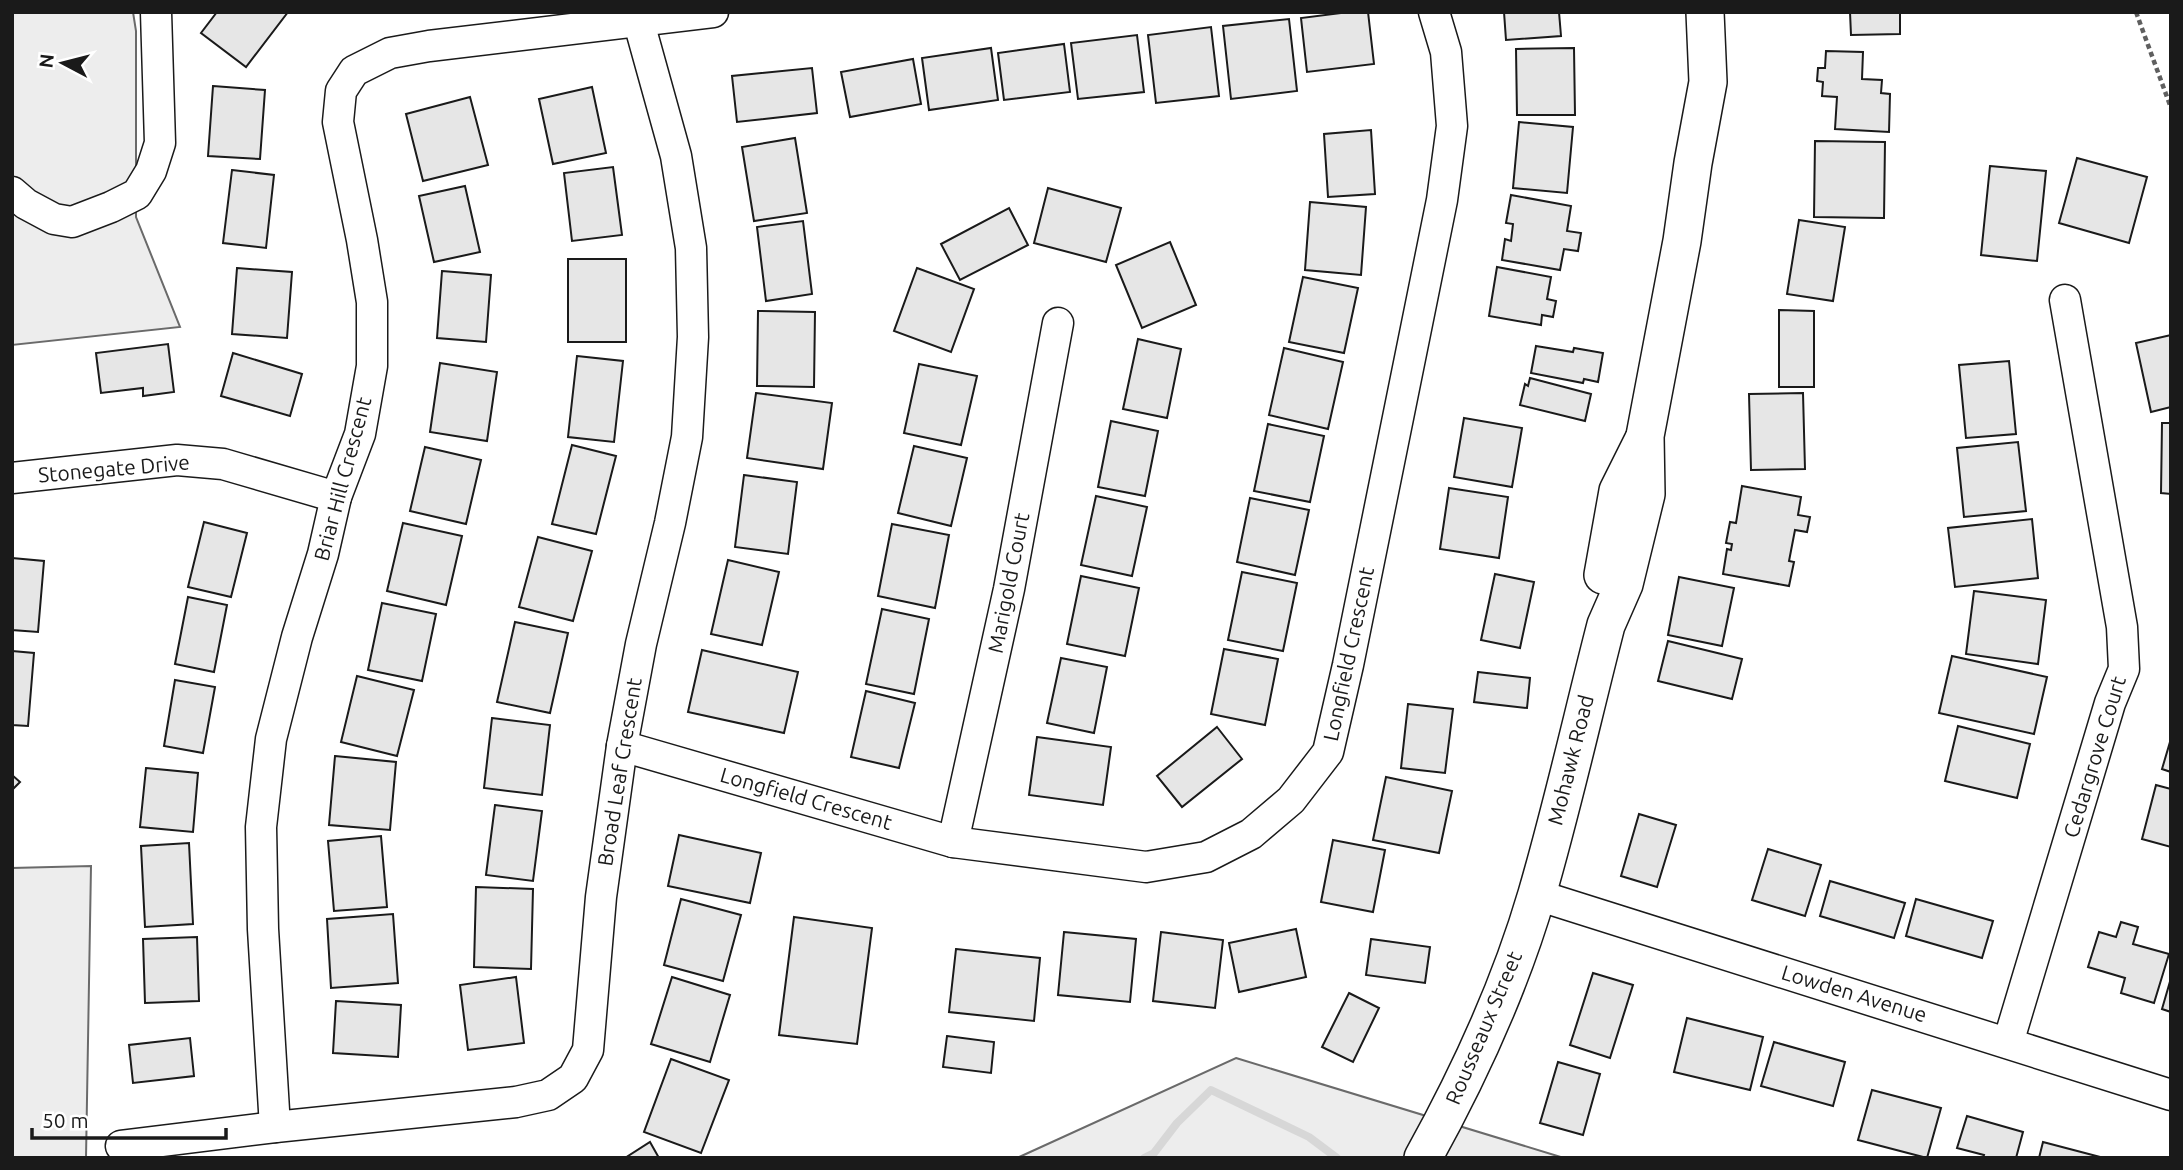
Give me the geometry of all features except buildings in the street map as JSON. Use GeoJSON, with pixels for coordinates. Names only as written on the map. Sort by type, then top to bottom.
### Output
{"type":"FeatureCollection","features":[{"type":"Feature","properties":{"kind":"main road","name":"Mohawk Road"},"geometry":{"type":"LineString","coordinates":[[1680,12],[1684,107],[1693,163]]}},
{"type":"Feature","properties":{"kind":"main road","name":"Mohawk Road"},"geometry":{"type":"LineString","coordinates":[[1537,895],[1606,625],[1624,584],[1646,494],[1645,436],[1682,241],[1708,82],[1705,12]]}},
{"type":"Feature","properties":{"kind":"main road","name":"Rousseaux Street"},"geometry":{"type":"LineString","coordinates":[[1423,1158],[1447,1114],[1505,985],[1537,895]]}},
{"type":"Feature","properties":{"kind":"street"},"geometry":{"type":"LineString","coordinates":[[12,192],[26,204],[54,219],[72,222],[137,194],[150,171],[160,143],[156,12]]}},
{"type":"Feature","properties":{"kind":"street","name":"Briar Hill Crescent"},"geometry":{"type":"LineString","coordinates":[[275,1127],[263,929],[261,827],[271,738],[323,554],[336,497],[360,434],[373,366],[372,302],[338,122],[341,91],[354,71],[390,53],[637,16],[713,12]]}},
{"type":"Feature","properties":{"kind":"street","name":"Longfield Crescent"},"geometry":{"type":"LineString","coordinates":[[622,746],[953,842],[1146,867],[1206,857],[1251,834],[1291,800],[1328,752],[1442,200],[1452,126],[1446,52],[1434,12]]}},
{"type":"Feature","properties":{"kind":"street","name":"Broad Leaf Crescent"},"geometry":{"type":"LineString","coordinates":[[121,1146],[516,1102],[548,1095],[573,1078],[588,1050],[601,897],[622,746],[641,644],[687,438],[693,337],[691,248],[676,156],[637,16]]}},
{"type":"Feature","properties":{"kind":"street","name":"Cedargrove Court"},"geometry":{"type":"LineString","coordinates":[[2008,1043],[2106,716],[2124,669],[2122,627],[2065,300]]}},
{"type":"Feature","properties":{"kind":"street","name":"Marigold Court"},"geometry":{"type":"LineString","coordinates":[[953,842],[1009,589],[1058,323]]}},
{"type":"Feature","properties":{"kind":"street","name":"Stonegate Drive"},"geometry":{"type":"LineString","coordinates":[[12,478],[177,460],[223,464],[336,497]]}},
{"type":"Feature","properties":{"kind":"street","name":"Lowden Avenue"},"geometry":{"type":"LineString","coordinates":[[1537,895],[2171,1095]]}},
{"type":"Feature","properties":{"kind":"path"},"geometry":{"type":"LineString","coordinates":[[2136,12],[2171,108]]}},
{"type":"Feature","properties":{"kind":"shaded area"},"geometry":{"type":"Polygon","coordinates":[[[12,12],[133,12],[136,31],[136,217],[180,327],[12,345],[12,12]]]}},
{"type":"Feature","properties":{"kind":"shaded area"},"geometry":{"type":"Polygon","coordinates":[[[91,866],[86,1158],[12,1158],[12,868],[91,866]]]}},
{"type":"Feature","properties":{"kind":"shaded area"},"geometry":{"type":"Polygon","coordinates":[[[1236,1058],[1564,1158],[1017,1158],[1236,1058]]]}},
{"type":"Feature","properties":{"kind":"waterway"},"geometry":{"type":"LineString","coordinates":[[1144,1158],[1154,1153],[1177,1123],[1211,1090],[1309,1137],[1337,1158]]}}]}
